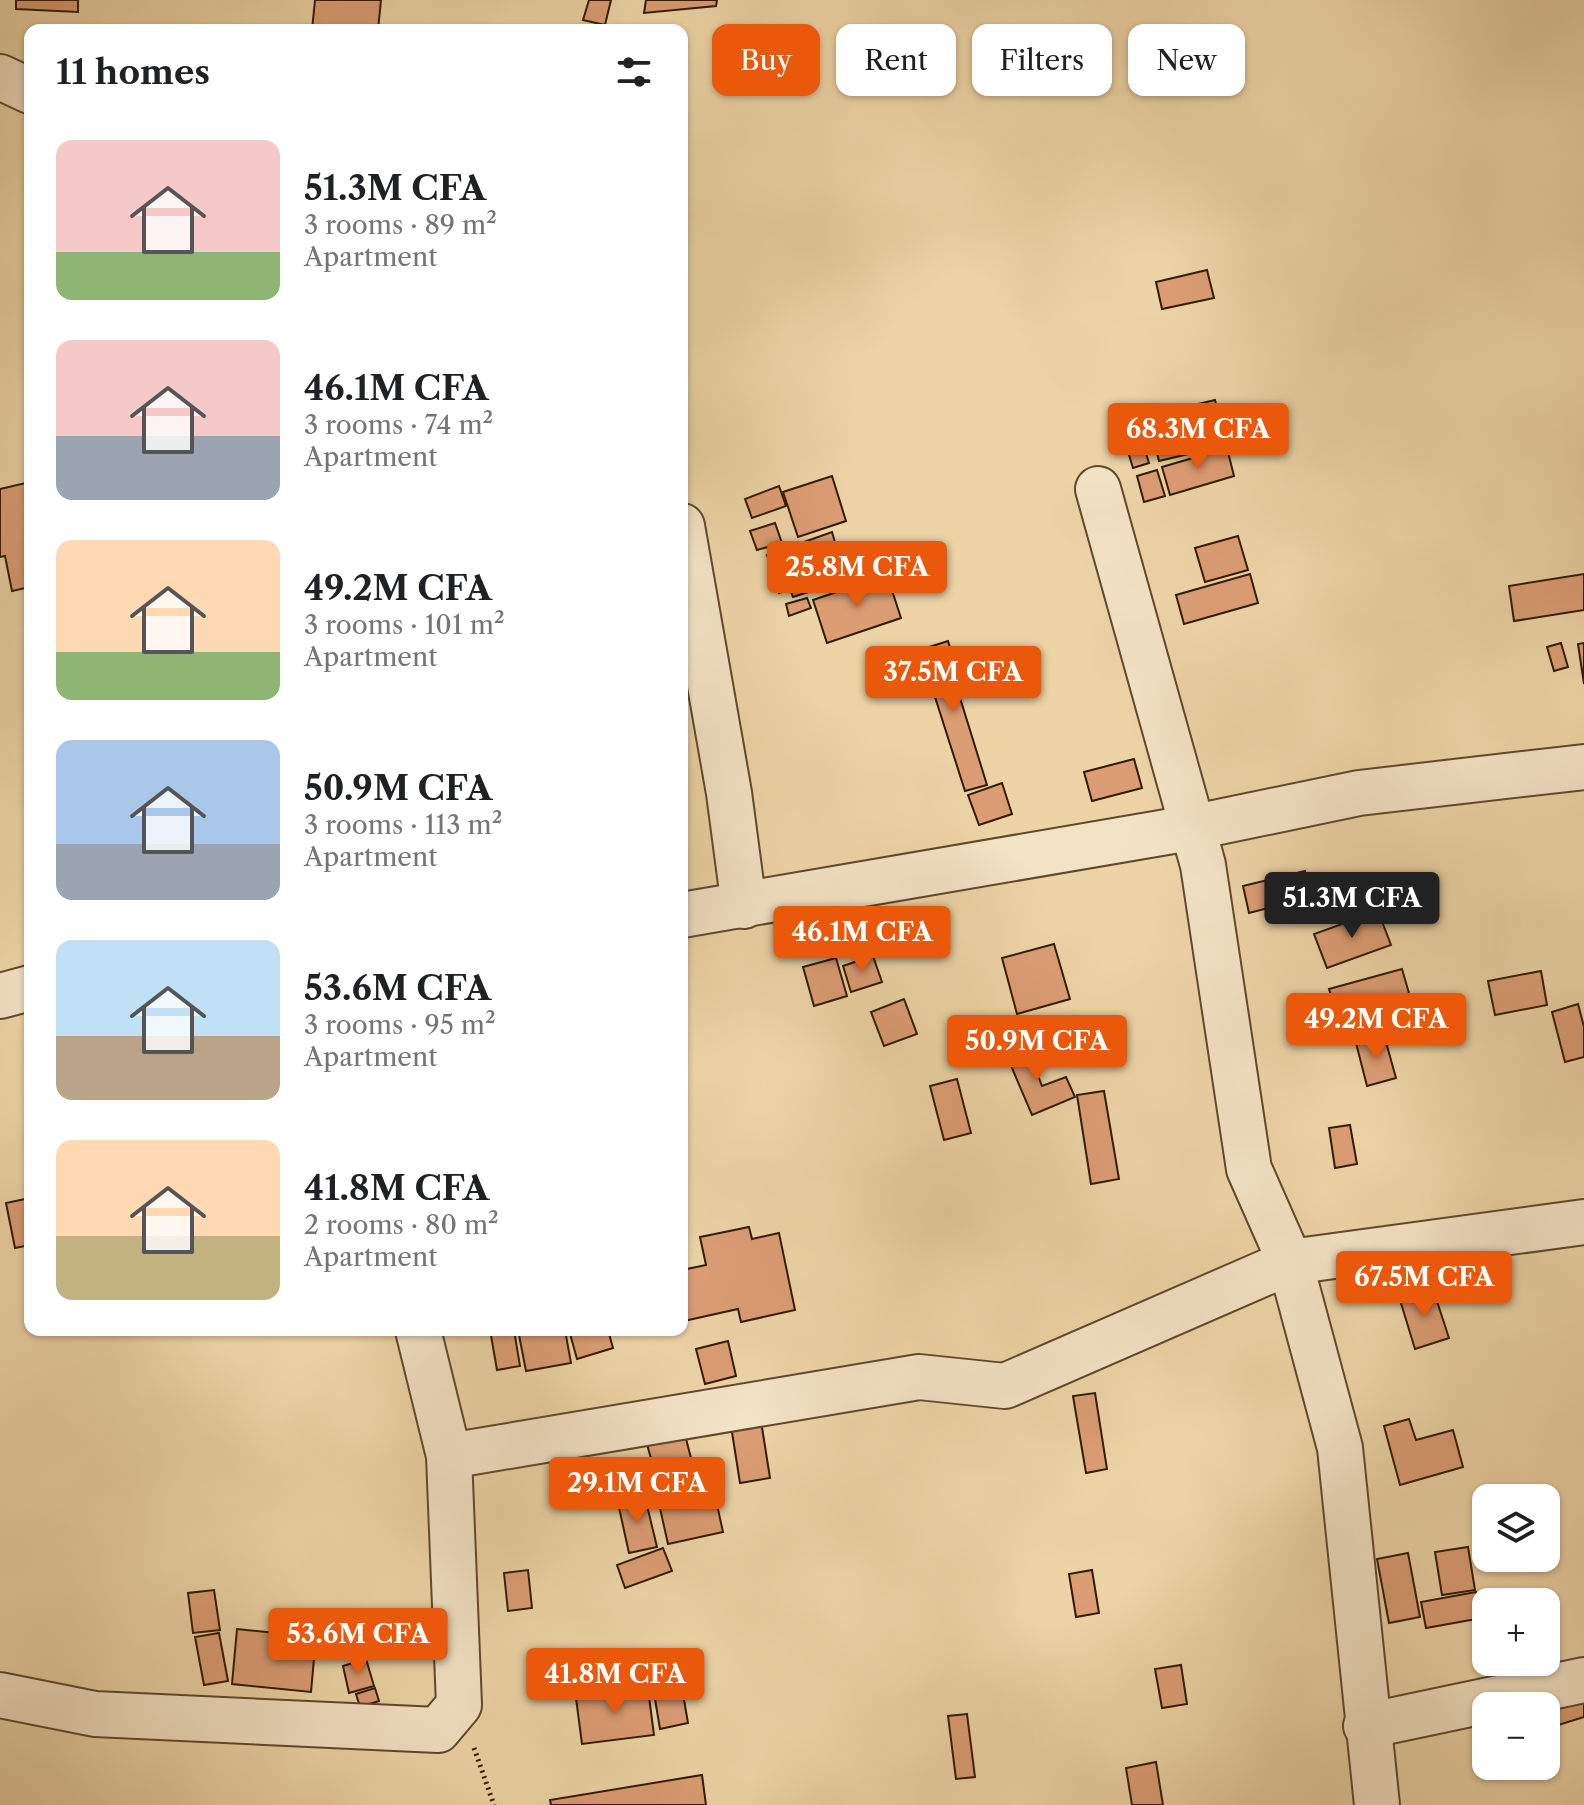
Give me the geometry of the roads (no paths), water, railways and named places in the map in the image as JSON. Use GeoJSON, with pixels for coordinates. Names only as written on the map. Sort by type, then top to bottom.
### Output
{"type":"FeatureCollection","features":[{"type":"Feature","properties":{"kind":"street"},"geometry":{"type":"LineString","coordinates":[[0,77],[24,88]]}},
{"type":"Feature","properties":{"kind":"street"},"geometry":{"type":"LineString","coordinates":[[1098,489],[1205,879],[1249,1169],[1290,1262],[1340,1448],[1366,1726],[1377,1805]]}},
{"type":"Feature","properties":{"kind":"street"},"geometry":{"type":"LineString","coordinates":[[688,560],[729,793],[744,906]]}},
{"type":"Feature","properties":{"kind":"street"},"geometry":{"type":"LineString","coordinates":[[688,914],[1190,828],[1359,793],[1584,767]]}},
{"type":"Feature","properties":{"kind":"street"},"geometry":{"type":"LineString","coordinates":[[0,996],[24,990]]}},
{"type":"Feature","properties":{"kind":"street"},"geometry":{"type":"LineString","coordinates":[[449,1456],[919,1377],[1005,1386],[1290,1262],[1584,1222]]}},
{"type":"Feature","properties":{"kind":"street"},"geometry":{"type":"LineString","coordinates":[[0,1695],[95,1714],[438,1730],[459,1705],[449,1456],[419,1336]]}},
{"type":"Feature","properties":{"kind":"street"},"geometry":{"type":"LineString","coordinates":[[1366,1726],[1584,1680]]}}]}
